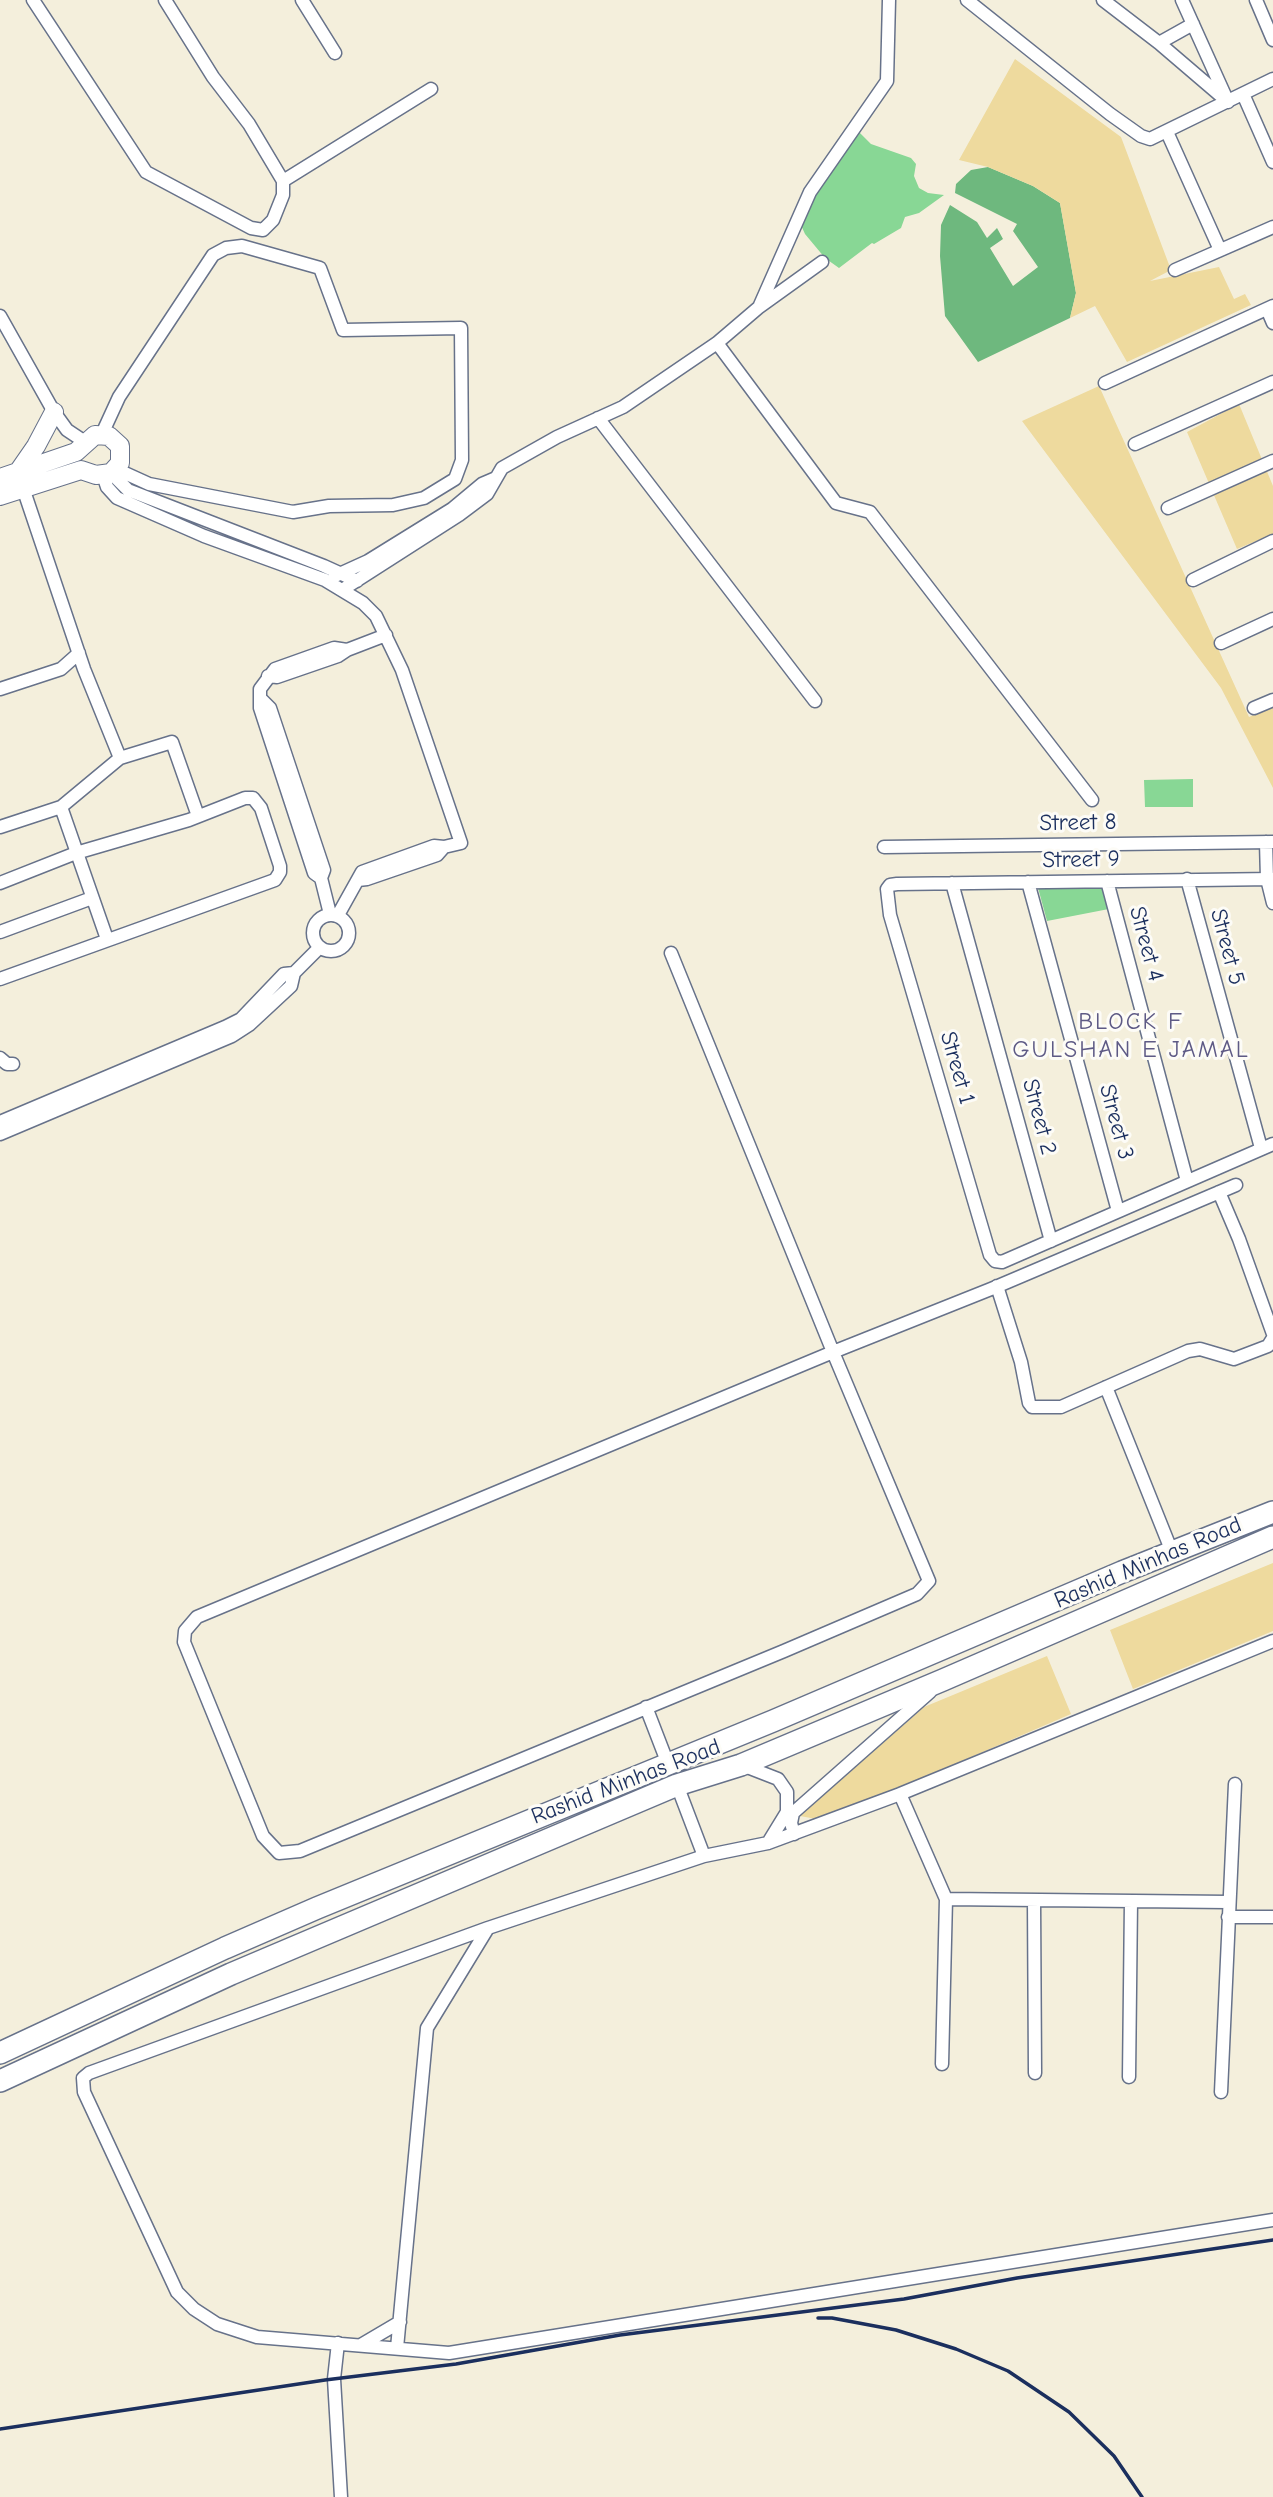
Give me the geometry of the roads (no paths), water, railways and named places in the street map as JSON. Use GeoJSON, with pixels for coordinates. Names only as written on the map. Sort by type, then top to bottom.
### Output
{"type":"FeatureCollection","features":[{"type":"Feature","properties":{"kind":"main road","name":"Rashid Minhas Road"},"geometry":{"type":"LineString","coordinates":[[0,2053],[225,1948],[1273,1512]]}},
{"type":"Feature","properties":{"kind":"main road","name":"Rashid Minhas Road"},"geometry":{"type":"LineString","coordinates":[[0,2081],[231,1974],[677,1785],[741,1765],[1273,1537]]}},
{"type":"Feature","properties":{"kind":"main road"},"geometry":{"type":"LineString","coordinates":[[0,2038],[179,1957],[225,1948]]}},
{"type":"Feature","properties":{"kind":"street"},"geometry":{"type":"LineString","coordinates":[[33,0],[146,172],[251,228],[263,230],[273,220],[283,195],[283,181],[249,124],[213,77],[165,0]]}},
{"type":"Feature","properties":{"kind":"street"},"geometry":{"type":"LineString","coordinates":[[302,0],[335,52]]}},
{"type":"Feature","properties":{"kind":"street"},"geometry":{"type":"LineString","coordinates":[[758,308],[810,192],[887,81],[889,0]]}},
{"type":"Feature","properties":{"kind":"street"},"geometry":{"type":"LineString","coordinates":[[967,0],[1141,136],[1150,139],[1273,79]]}},
{"type":"Feature","properties":{"kind":"street"},"geometry":{"type":"LineString","coordinates":[[1103,0],[1228,102]]}},
{"type":"Feature","properties":{"kind":"street"},"geometry":{"type":"LineString","coordinates":[[1182,0],[1228,102]]}},
{"type":"Feature","properties":{"kind":"street"},"geometry":{"type":"LineString","coordinates":[[1260,2],[1273,40]]}},
{"type":"Feature","properties":{"kind":"street"},"geometry":{"type":"LineString","coordinates":[[1159,43],[1193,24]]}},
{"type":"Feature","properties":{"kind":"street"},"geometry":{"type":"LineString","coordinates":[[283,181],[431,89]]}},
{"type":"Feature","properties":{"kind":"street"},"geometry":{"type":"LineString","coordinates":[[1243,94],[1273,162]]}},
{"type":"Feature","properties":{"kind":"street"},"geometry":{"type":"LineString","coordinates":[[1167,132],[1220,250]]}},
{"type":"Feature","properties":{"kind":"street"},"geometry":{"type":"LineString","coordinates":[[1175,270],[1273,228]]}},
{"type":"Feature","properties":{"kind":"street"},"geometry":{"type":"LineString","coordinates":[[242,246],[320,268],[343,330],[461,328],[462,460],[455,479],[424,498],[393,505],[329,506],[293,512],[149,484],[110,473],[81,470],[10,475],[76,452],[94,438],[213,255],[226,247],[242,246]]}},
{"type":"Feature","properties":{"kind":"street"},"geometry":{"type":"LineString","coordinates":[[342,590],[460,515],[487,494],[502,468],[557,437],[623,407],[717,343],[758,308],[822,262]]}},
{"type":"Feature","properties":{"kind":"street"},"geometry":{"type":"LineString","coordinates":[[1105,383],[1270,308],[1273,323]]}},
{"type":"Feature","properties":{"kind":"street"},"geometry":{"type":"LineString","coordinates":[[0,316],[67,430],[94,438],[109,436],[120,446],[121,456],[110,473],[107,487],[117,498],[204,536],[325,580],[370,610],[376,617],[402,670],[461,843],[444,847],[437,855],[358,880],[334,915]]}},
{"type":"Feature","properties":{"kind":"street"},"geometry":{"type":"LineString","coordinates":[[717,343],[836,503],[870,512],[1092,800]]}},
{"type":"Feature","properties":{"kind":"street"},"geometry":{"type":"LineString","coordinates":[[1135,444],[1273,382]]}},
{"type":"Feature","properties":{"kind":"street"},"geometry":{"type":"LineString","coordinates":[[0,496],[10,475],[36,446],[54,412]]}},
{"type":"Feature","properties":{"kind":"street"},"geometry":{"type":"LineString","coordinates":[[598,418],[815,701]]}},
{"type":"Feature","properties":{"kind":"street"},"geometry":{"type":"LineString","coordinates":[[1168,508],[1273,461]]}},
{"type":"Feature","properties":{"kind":"street"},"geometry":{"type":"LineString","coordinates":[[110,473],[128,490],[357,581]]}},
{"type":"Feature","properties":{"kind":"street"},"geometry":{"type":"LineString","coordinates":[[10,475],[120,758]]}},
{"type":"Feature","properties":{"kind":"street"},"geometry":{"type":"LineString","coordinates":[[325,580],[368,561],[453,509],[482,484],[496,478]]}},
{"type":"Feature","properties":{"kind":"street"},"geometry":{"type":"LineString","coordinates":[[1193,580],[1273,541]]}},
{"type":"Feature","properties":{"kind":"street"},"geometry":{"type":"LineString","coordinates":[[1221,643],[1273,620]]}},
{"type":"Feature","properties":{"kind":"street"},"geometry":{"type":"LineString","coordinates":[[334,915],[321,878],[324,870],[270,708],[262,700],[260,689],[268,676],[277,677],[338,656],[386,635]]}},
{"type":"Feature","properties":{"kind":"street"},"geometry":{"type":"LineString","coordinates":[[0,689],[61,669],[79,653]]}},
{"type":"Feature","properties":{"kind":"street"},"geometry":{"type":"LineString","coordinates":[[1254,708],[1273,700]]}},
{"type":"Feature","properties":{"kind":"street"},"geometry":{"type":"LineString","coordinates":[[0,828],[61,807],[120,758],[172,742],[198,816]]}},
{"type":"Feature","properties":{"kind":"street"},"geometry":{"type":"LineString","coordinates":[[0,883],[76,853],[198,816],[245,798],[253,798],[261,808],[280,866],[275,880],[0,978]]}},
{"type":"Feature","properties":{"kind":"street"},"geometry":{"type":"LineString","coordinates":[[61,807],[107,939]]}},
{"type":"Feature","properties":{"kind":"street"},"geometry":{"type":"LineString","coordinates":[[1270,842],[1273,903]]}},
{"type":"Feature","properties":{"kind":"street","name":"Street 8"},"geometry":{"type":"LineString","coordinates":[[884,848],[1270,842]]}},
{"type":"Feature","properties":{"kind":"street","name":"Street 5"},"geometry":{"type":"LineString","coordinates":[[1186,879],[1267,1146]]}},
{"type":"Feature","properties":{"kind":"street","name":"Street 9"},"geometry":{"type":"LineString","coordinates":[[890,885],[1270,879]]}},
{"type":"Feature","properties":{"kind":"street","name":"Street 4"},"geometry":{"type":"LineString","coordinates":[[1107,881],[1187,1181]]}},
{"type":"Feature","properties":{"kind":"street","name":"Street 3"},"geometry":{"type":"LineString","coordinates":[[1028,882],[1118,1211]]}},
{"type":"Feature","properties":{"kind":"street","name":"Street 2"},"geometry":{"type":"LineString","coordinates":[[952,884],[1051,1241]]}},
{"type":"Feature","properties":{"kind":"street","name":"Street 1"},"geometry":{"type":"LineString","coordinates":[[890,885],[887,890],[890,915],[990,1255],[995,1261],[1002,1262],[1051,1241]]}},
{"type":"Feature","properties":{"kind":"street"},"geometry":{"type":"LineString","coordinates":[[0,932],[92,898]]}},
{"type":"Feature","properties":{"kind":"street"},"geometry":{"type":"LineString","coordinates":[[334,915],[346,921],[349,938],[344,946],[328,951],[314,940],[312,932],[321,917],[334,915]]}},
{"type":"Feature","properties":{"kind":"street"},"geometry":{"type":"LineString","coordinates":[[0,1134],[232,1037],[291,986],[294,974],[320,947]]}},
{"type":"Feature","properties":{"kind":"street"},"geometry":{"type":"LineString","coordinates":[[671,953],[833,1352],[929,1581],[917,1594],[300,1851],[279,1853],[263,1836],[184,1642],[185,1630],[198,1617],[833,1352],[997,1286],[1236,1185]]}},
{"type":"Feature","properties":{"kind":"street"},"geometry":{"type":"LineString","coordinates":[[0,1122],[225,1027],[241,1018],[284,974],[294,974]]}},
{"type":"Feature","properties":{"kind":"street"},"geometry":{"type":"LineString","coordinates":[[0,1058],[6,1064],[13,1064]]}},
{"type":"Feature","properties":{"kind":"street"},"geometry":{"type":"LineString","coordinates":[[1051,1241],[1267,1146]]}},
{"type":"Feature","properties":{"kind":"street"},"geometry":{"type":"LineString","coordinates":[[997,1286],[1032,1407],[1061,1407],[1188,1351],[1200,1349],[1234,1359],[1268,1346],[1273,1336],[1239,1239],[1219,1192]]}},
{"type":"Feature","properties":{"kind":"street"},"geometry":{"type":"LineString","coordinates":[[1106,1387],[1172,1552]]}},
{"type":"Feature","properties":{"kind":"street"},"geometry":{"type":"LineString","coordinates":[[1273,1641],[900,1794],[794,1834],[768,1843],[704,1856],[488,1928],[89,2073],[83,2078],[84,2092],[177,2292],[194,2309],[217,2324],[257,2337],[449,2353],[1273,2220]]}},
{"type":"Feature","properties":{"kind":"street"},"geometry":{"type":"LineString","coordinates":[[794,1834],[791,1823],[793,1813],[943,1680]]}},
{"type":"Feature","properties":{"kind":"street"},"geometry":{"type":"LineString","coordinates":[[646,1707],[668,1764]]}},
{"type":"Feature","properties":{"kind":"street"},"geometry":{"type":"LineString","coordinates":[[741,1765],[778,1779],[787,1792],[787,1812],[768,1843]]}},
{"type":"Feature","properties":{"kind":"street"},"geometry":{"type":"LineString","coordinates":[[1221,2092],[1235,1784]]}},
{"type":"Feature","properties":{"kind":"street"},"geometry":{"type":"LineString","coordinates":[[677,1785],[704,1856]]}},
{"type":"Feature","properties":{"kind":"street"},"geometry":{"type":"LineString","coordinates":[[900,1794],[946,1899],[942,2064]]}},
{"type":"Feature","properties":{"kind":"street"},"geometry":{"type":"LineString","coordinates":[[946,1899],[1228,1902]]}},
{"type":"Feature","properties":{"kind":"street"},"geometry":{"type":"LineString","coordinates":[[1034,1900],[1035,2073]]}},
{"type":"Feature","properties":{"kind":"street"},"geometry":{"type":"LineString","coordinates":[[1129,2077],[1131,1901]]}},
{"type":"Feature","properties":{"kind":"street"},"geometry":{"type":"LineString","coordinates":[[1228,1917],[1273,1917]]}},
{"type":"Feature","properties":{"kind":"street"},"geometry":{"type":"LineString","coordinates":[[397,2348],[427,2028],[488,1928]]}},
{"type":"Feature","properties":{"kind":"street"},"geometry":{"type":"LineString","coordinates":[[361,2346],[400,2322]]}},
{"type":"Feature","properties":{"kind":"street"},"geometry":{"type":"LineString","coordinates":[[338,2343],[334,2379],[341,2497]]}},
{"type":"Feature","properties":{"kind":"railway"},"geometry":{"type":"LineString","coordinates":[[0,2429],[325,2380],[456,2364],[620,2335],[904,2299],[1017,2278],[1273,2240]]}},
{"type":"Feature","properties":{"kind":"railway"},"geometry":{"type":"LineString","coordinates":[[818,2318],[832,2318],[896,2330],[956,2349],[1008,2371],[1069,2412],[1114,2456],[1142,2497]]}},
{"type":"Feature","properties":{"kind":"district","name":"BLOCK F GULSHAN E JAMAL"},"geometry":{"type":"Point","coordinates":[1131,1036]}}]}
